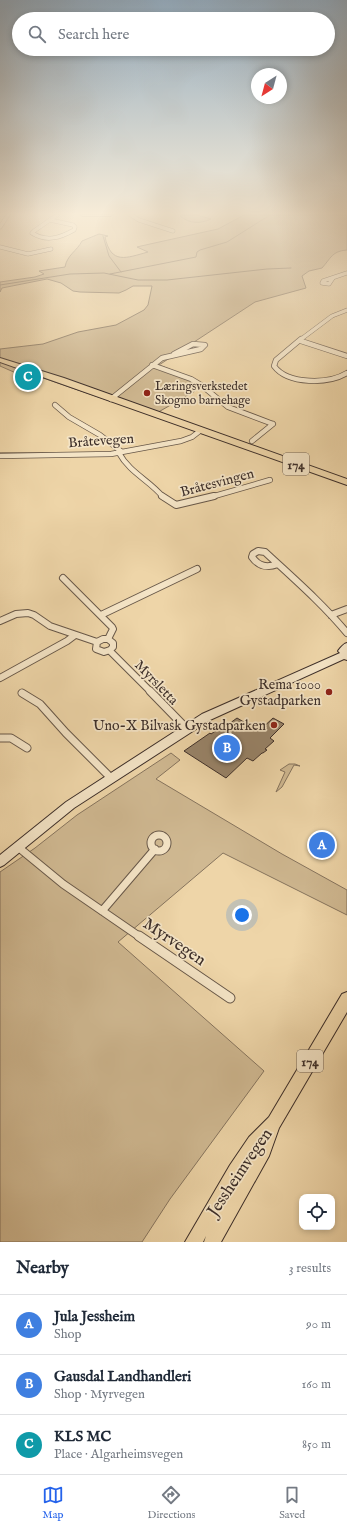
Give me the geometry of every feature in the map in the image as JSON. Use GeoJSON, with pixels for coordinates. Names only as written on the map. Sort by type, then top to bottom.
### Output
{"type":"FeatureCollection","features":[{"type":"Feature","properties":{"kind":"main road","name":"174"},"geometry":{"type":"LineString","coordinates":[[0,360],[112,398],[347,482]]}},
{"type":"Feature","properties":{"kind":"main road","name":"Jessheimvegen"},"geometry":{"type":"LineString","coordinates":[[212,1242],[263,1150],[274,1122],[347,999]]}},
{"type":"Feature","properties":{"kind":"main road","name":"Jessheimvegen"},"geometry":{"type":"LineString","coordinates":[[193,1242],[236,1171],[255,1143],[274,1122]]}},
{"type":"Feature","properties":{"kind":"street"},"geometry":{"type":"LineString","coordinates":[[332,278],[347,273]]}},
{"type":"Feature","properties":{"kind":"street"},"geometry":{"type":"LineString","coordinates":[[347,310],[332,316],[301,341],[287,350],[276,360],[274,366],[277,372],[290,378],[323,381],[336,379],[347,373]]}},
{"type":"Feature","properties":{"kind":"street"},"geometry":{"type":"LineString","coordinates":[[301,341],[347,356]]}},
{"type":"Feature","properties":{"kind":"street"},"geometry":{"type":"LineString","coordinates":[[112,398],[162,358],[201,349],[205,345],[200,343],[194,344],[174,354]]}},
{"type":"Feature","properties":{"kind":"street"},"geometry":{"type":"LineString","coordinates":[[152,365],[191,379],[201,385],[228,407],[273,424],[252,441]]}},
{"type":"Feature","properties":{"kind":"street"},"geometry":{"type":"LineString","coordinates":[[55,405],[69,417],[100,435],[120,452]]}},
{"type":"Feature","properties":{"kind":"street","name":"Bråtevegen"},"geometry":{"type":"LineString","coordinates":[[0,456],[105,454],[181,441],[201,430]]}},
{"type":"Feature","properties":{"kind":"street","name":"Bråtesvingen"},"geometry":{"type":"LineString","coordinates":[[120,452],[125,464],[158,490],[163,497],[176,505],[185,504],[270,480]]}},
{"type":"Feature","properties":{"kind":"street"},"geometry":{"type":"LineString","coordinates":[[278,564],[331,615],[347,633]]}},
{"type":"Feature","properties":{"kind":"street"},"geometry":{"type":"LineString","coordinates":[[101,615],[198,569]]}},
{"type":"Feature","properties":{"kind":"street"},"geometry":{"type":"LineString","coordinates":[[63,578],[101,615],[113,629],[108,639]]}},
{"type":"Feature","properties":{"kind":"street"},"geometry":{"type":"LineString","coordinates":[[331,615],[347,609]]}},
{"type":"Feature","properties":{"kind":"street"},"geometry":{"type":"LineString","coordinates":[[0,621],[16,614],[28,613],[34,615],[50,626],[74,635],[97,642],[103,639],[108,639],[114,645],[110,651],[98,651],[95,647],[97,642]]}},
{"type":"Feature","properties":{"kind":"street"},"geometry":{"type":"LineString","coordinates":[[0,678],[67,641],[74,635]]}},
{"type":"Feature","properties":{"kind":"street","name":"Myrsletta"},"geometry":{"type":"LineString","coordinates":[[110,651],[187,729]]}},
{"type":"Feature","properties":{"kind":"street"},"geometry":{"type":"LineString","coordinates":[[0,862],[60,812],[215,712],[346,653]]}},
{"type":"Feature","properties":{"kind":"street"},"geometry":{"type":"LineString","coordinates":[[22,693],[45,709],[66,734],[111,778]]}},
{"type":"Feature","properties":{"kind":"street"},"geometry":{"type":"LineString","coordinates":[[0,738],[6,737],[14,739],[27,748]]}},
{"type":"Feature","properties":{"kind":"street","name":"Myrvegen"},"geometry":{"type":"LineString","coordinates":[[18,847],[47,872],[230,998]]}},
{"type":"Feature","properties":{"kind":"street"},"geometry":{"type":"LineString","coordinates":[[102,911],[155,849]]}},
{"type":"Feature","properties":{"kind":"shaded area"},"geometry":{"type":"Polygon","coordinates":[[[42,273],[306,273],[302,276],[306,288],[255,302],[159,365],[194,379],[195,391],[155,414],[107,400],[20,370],[16,373],[0,366],[0,349],[43,344],[78,332],[116,325],[144,310],[148,305],[152,286],[133,286],[119,293],[80,292],[73,291],[61,283],[47,279],[2,288],[0,292],[0,282],[35,277],[44,274],[42,273]]]}},
{"type":"Feature","properties":{"kind":"shaded area"},"geometry":{"type":"Polygon","coordinates":[[[171,753],[180,760],[156,779],[282,854],[347,890],[347,915],[223,853],[118,942],[264,1071],[170,1199],[142,1242],[0,1242],[0,872],[35,848],[77,815],[171,753]]]}},
{"type":"Feature","properties":{"kind":"shaded area"},"geometry":{"type":"Polygon","coordinates":[[[289,764],[300,766],[294,765],[282,787],[276,792],[285,772],[280,770],[289,764]]]}},
{"type":"Feature","properties":{"kind":"building"},"geometry":{"type":"Polygon","coordinates":[[[237,718],[259,731],[273,718],[284,724],[270,738],[274,741],[265,749],[267,750],[253,761],[247,758],[226,778],[184,751],[210,733],[211,734],[220,728],[222,729],[237,718]]]}},
{"type":"Feature","properties":{"kind":"waterway"},"geometry":{"type":"LineString","coordinates":[[0,285],[70,274],[104,273],[138,280],[167,280],[231,273]]}},
{"type":"Feature","properties":{"kind":"waterway"},"geometry":{"type":"LineString","coordinates":[[110,274],[115,273]]}},
{"type":"Feature","properties":{"kind":"waterway"},"geometry":{"type":"LineString","coordinates":[[0,453],[55,453]]}},
{"type":"Feature","properties":{"kind":"place","name":"KLS MC"},"geometry":{"type":"Point","coordinates":[28,377]}},
{"type":"Feature","properties":{"kind":"place","name":"Læringsverkstedet Skogmo barnehage"},"geometry":{"type":"Point","coordinates":[147,393]}},
{"type":"Feature","properties":{"kind":"place","name":"Rema 1000 Gystadparken"},"geometry":{"type":"Point","coordinates":[329,692]}},
{"type":"Feature","properties":{"kind":"place","name":"Uno-X Bilvask Gystadparken"},"geometry":{"type":"Point","coordinates":[274,725]}},
{"type":"Feature","properties":{"kind":"place","name":"Gausdal Landhandleri"},"geometry":{"type":"Point","coordinates":[227,748]}},
{"type":"Feature","properties":{"kind":"place","name":"Jula Jessheim"},"geometry":{"type":"Point","coordinates":[322,845]}}]}
